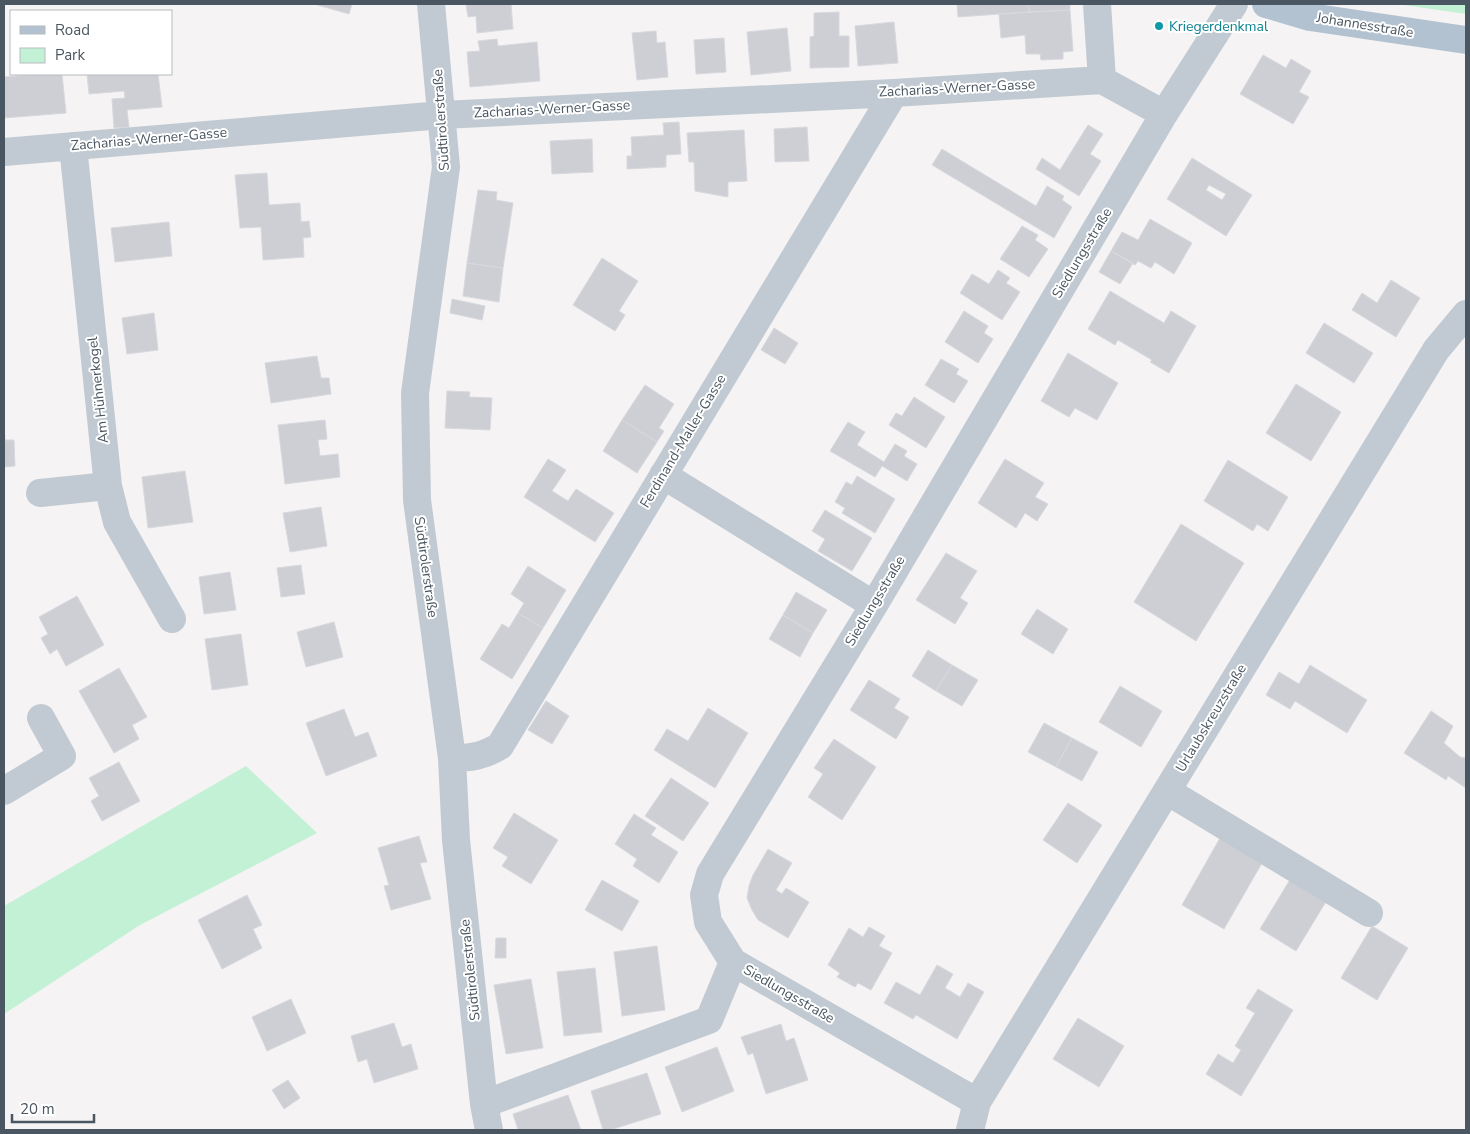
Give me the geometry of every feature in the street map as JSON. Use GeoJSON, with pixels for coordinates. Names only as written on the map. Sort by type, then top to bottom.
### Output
{"type":"FeatureCollection","features":[{"type":"Feature","properties":{"kind":"main road","name":"Johannesstraße"},"geometry":{"type":"LineString","coordinates":[[1266,4],[1310,17],[1466,40]]}},
{"type":"Feature","properties":{"kind":"street","name":"Südtirolerstraße"},"geometry":{"type":"LineString","coordinates":[[431,4],[446,167],[415,393],[417,500],[452,758],[456,840],[484,1104],[490,1130]]}},
{"type":"Feature","properties":{"kind":"street"},"geometry":{"type":"LineString","coordinates":[[1097,4],[1102,80],[1164,114]]}},
{"type":"Feature","properties":{"kind":"street","name":"Siedlungsstraße"},"geometry":{"type":"LineString","coordinates":[[976,1102],[733,962],[708,922],[704,896],[710,874],[874,605],[1164,114],[1234,4]]}},
{"type":"Feature","properties":{"kind":"street","name":"Zacharias-Werner-Gasse"},"geometry":{"type":"LineString","coordinates":[[4,152],[442,115],[894,93],[1102,80]]}},
{"type":"Feature","properties":{"kind":"street","name":"Ferdinand-Maller-Gasse"},"geometry":{"type":"LineString","coordinates":[[452,758],[468,758],[487,754],[500,746],[894,93]]}},
{"type":"Feature","properties":{"kind":"street","name":"Am Hühnerkogel"},"geometry":{"type":"LineString","coordinates":[[73,146],[108,486],[117,522],[172,619]]}},
{"type":"Feature","properties":{"kind":"street","name":"Urlaubskreuzstraße"},"geometry":{"type":"LineString","coordinates":[[970,1130],[976,1102],[1436,350],[1466,314]]}},
{"type":"Feature","properties":{"kind":"street"},"geometry":{"type":"LineString","coordinates":[[663,474],[874,605]]}},
{"type":"Feature","properties":{"kind":"street"},"geometry":{"type":"LineString","coordinates":[[40,492],[108,486]]}},
{"type":"Feature","properties":{"kind":"street"},"geometry":{"type":"LineString","coordinates":[[4,791],[62,756],[41,718]]}},
{"type":"Feature","properties":{"kind":"street"},"geometry":{"type":"LineString","coordinates":[[1167,791],[1369,913]]}},
{"type":"Feature","properties":{"kind":"street"},"geometry":{"type":"LineString","coordinates":[[484,1104],[708,1020],[733,962]]}},
{"type":"Feature","properties":{"kind":"green space"},"geometry":{"type":"Polygon","coordinates":[[[1397,4],[1466,4],[1466,14],[1397,4]]]}},
{"type":"Feature","properties":{"kind":"green space"},"geometry":{"type":"Polygon","coordinates":[[[246,766],[317,833],[140,925],[4,1014],[4,906],[246,766]]]}},
{"type":"Feature","properties":{"kind":"building"},"geometry":{"type":"Polygon","coordinates":[[[314,4],[352,4],[349,14],[314,4]]]}},
{"type":"Feature","properties":{"kind":"building"},"geometry":{"type":"Polygon","coordinates":[[[466,4],[511,4],[513,29],[477,33],[476,16],[468,17],[466,4]]]}},
{"type":"Feature","properties":{"kind":"building"},"geometry":{"type":"Polygon","coordinates":[[[957,4],[1028,4],[1029,12],[958,17],[957,4]]]}},
{"type":"Feature","properties":{"kind":"building"},"geometry":{"type":"Polygon","coordinates":[[[1028,4],[1070,4],[1070,10],[1029,12],[1028,4]]]}},
{"type":"Feature","properties":{"kind":"building"},"geometry":{"type":"Polygon","coordinates":[[[1070,10],[1073,51],[1063,52],[1063,59],[1041,60],[1040,54],[1026,54],[1025,35],[1001,38],[999,14],[1070,10]]]}},
{"type":"Feature","properties":{"kind":"building"},"geometry":{"type":"Polygon","coordinates":[[[839,12],[839,36],[849,36],[849,67],[810,68],[810,37],[814,36],[814,13],[839,12]]]}},
{"type":"Feature","properties":{"kind":"building"},"geometry":{"type":"Polygon","coordinates":[[[894,22],[898,63],[858,66],[855,26],[894,22]]]}},
{"type":"Feature","properties":{"kind":"building"},"geometry":{"type":"Polygon","coordinates":[[[787,28],[791,71],[751,75],[747,32],[787,28]]]}},
{"type":"Feature","properties":{"kind":"building"},"geometry":{"type":"Polygon","coordinates":[[[656,31],[657,43],[665,42],[668,77],[637,80],[632,33],[656,31]]]}},
{"type":"Feature","properties":{"kind":"building"},"geometry":{"type":"Polygon","coordinates":[[[724,38],[726,72],[696,74],[694,40],[724,38]]]}},
{"type":"Feature","properties":{"kind":"building"},"geometry":{"type":"Polygon","coordinates":[[[497,39],[498,46],[537,42],[540,81],[470,87],[467,52],[480,51],[478,41],[497,39]]]}},
{"type":"Feature","properties":{"kind":"building"},"geometry":{"type":"Polygon","coordinates":[[[1263,55],[1286,68],[1291,59],[1311,71],[1299,92],[1309,97],[1293,124],[1240,94],[1263,55]]]}},
{"type":"Feature","properties":{"kind":"building"},"geometry":{"type":"Polygon","coordinates":[[[62,75],[66,113],[4,118],[4,77],[62,75]]]}},
{"type":"Feature","properties":{"kind":"building"},"geometry":{"type":"Polygon","coordinates":[[[87,75],[158,75],[162,107],[127,110],[129,127],[114,128],[112,99],[125,98],[124,91],[89,94],[87,75]]]}},
{"type":"Feature","properties":{"kind":"building"},"geometry":{"type":"Polygon","coordinates":[[[679,122],[681,154],[666,155],[666,167],[627,169],[627,156],[632,156],[631,137],[664,135],[663,123],[679,122]]]}},
{"type":"Feature","properties":{"kind":"building"},"geometry":{"type":"Polygon","coordinates":[[[1088,125],[1103,134],[1090,154],[1101,161],[1079,196],[1036,169],[1042,158],[1060,170],[1088,125]]]}},
{"type":"Feature","properties":{"kind":"building"},"geometry":{"type":"Polygon","coordinates":[[[807,127],[809,161],[775,162],[774,129],[807,127]]]}},
{"type":"Feature","properties":{"kind":"building"},"geometry":{"type":"Polygon","coordinates":[[[744,130],[747,181],[728,182],[728,197],[695,191],[694,162],[689,162],[687,133],[744,130]]]}},
{"type":"Feature","properties":{"kind":"building"},"geometry":{"type":"Polygon","coordinates":[[[592,139],[593,172],[552,174],[550,141],[592,139]]]}},
{"type":"Feature","properties":{"kind":"building"},"geometry":{"type":"Polygon","coordinates":[[[942,149],[1036,206],[1047,186],[1064,196],[1062,200],[1072,207],[1054,238],[932,165],[942,149]]]}},
{"type":"Feature","properties":{"kind":"building"},"geometry":{"type":"Polygon","coordinates":[[[1192,158],[1252,195],[1226,236],[1167,199],[1192,158]],[[1209,185],[1206,190],[1222,200],[1226,194],[1209,185]]]}},
{"type":"Feature","properties":{"kind":"building"},"geometry":{"type":"Polygon","coordinates":[[[267,173],[269,205],[300,203],[301,222],[309,221],[311,237],[303,238],[304,257],[263,260],[261,227],[240,228],[235,175],[267,173]]]}},
{"type":"Feature","properties":{"kind":"building"},"geometry":{"type":"Polygon","coordinates":[[[478,190],[497,192],[496,200],[513,203],[503,268],[467,263],[478,190]]]}},
{"type":"Feature","properties":{"kind":"building"},"geometry":{"type":"Polygon","coordinates":[[[1150,219],[1192,243],[1174,274],[1155,262],[1151,268],[1138,261],[1135,265],[1111,251],[1122,232],[1138,240],[1150,219]]]}},
{"type":"Feature","properties":{"kind":"building"},"geometry":{"type":"Polygon","coordinates":[[[169,222],[172,256],[115,262],[111,228],[169,222]]]}},
{"type":"Feature","properties":{"kind":"building"},"geometry":{"type":"Polygon","coordinates":[[[1022,226],[1038,235],[1035,240],[1048,249],[1029,277],[1000,259],[1022,226]]]}},
{"type":"Feature","properties":{"kind":"building"},"geometry":{"type":"Polygon","coordinates":[[[1111,251],[1133,263],[1120,284],[1099,272],[1111,251]]]}},
{"type":"Feature","properties":{"kind":"building"},"geometry":{"type":"Polygon","coordinates":[[[602,258],[638,281],[619,311],[625,315],[615,331],[573,305],[602,258]]]}},
{"type":"Feature","properties":{"kind":"building"},"geometry":{"type":"Polygon","coordinates":[[[467,263],[503,268],[499,302],[463,296],[467,263]]]}},
{"type":"Feature","properties":{"kind":"building"},"geometry":{"type":"Polygon","coordinates":[[[998,270],[1010,278],[1006,283],[1020,292],[1002,320],[960,293],[972,274],[989,284],[998,270]]]}},
{"type":"Feature","properties":{"kind":"building"},"geometry":{"type":"Polygon","coordinates":[[[1391,280],[1420,298],[1396,337],[1352,310],[1362,293],[1377,303],[1391,280]]]}},
{"type":"Feature","properties":{"kind":"building"},"geometry":{"type":"Polygon","coordinates":[[[1110,291],[1164,323],[1171,311],[1196,326],[1169,373],[1150,362],[1152,360],[1118,340],[1115,345],[1088,329],[1110,291]]]}},
{"type":"Feature","properties":{"kind":"building"},"geometry":{"type":"Polygon","coordinates":[[[452,299],[485,306],[482,320],[450,313],[452,299]]]}},
{"type":"Feature","properties":{"kind":"building"},"geometry":{"type":"Polygon","coordinates":[[[964,311],[988,326],[984,333],[993,339],[978,363],[945,342],[964,311]]]}},
{"type":"Feature","properties":{"kind":"building"},"geometry":{"type":"Polygon","coordinates":[[[154,313],[158,350],[127,354],[122,318],[154,313]]]}},
{"type":"Feature","properties":{"kind":"building"},"geometry":{"type":"Polygon","coordinates":[[[1324,323],[1373,353],[1354,383],[1306,353],[1324,323]]]}},
{"type":"Feature","properties":{"kind":"building"},"geometry":{"type":"Polygon","coordinates":[[[774,328],[798,343],[785,364],[761,350],[774,328]]]}},
{"type":"Feature","properties":{"kind":"building"},"geometry":{"type":"Polygon","coordinates":[[[1068,353],[1118,383],[1097,420],[1075,408],[1069,417],[1041,401],[1068,353]]]}},
{"type":"Feature","properties":{"kind":"building"},"geometry":{"type":"Polygon","coordinates":[[[317,356],[321,378],[329,378],[331,394],[271,403],[265,363],[317,356]]]}},
{"type":"Feature","properties":{"kind":"building"},"geometry":{"type":"Polygon","coordinates":[[[941,359],[959,369],[956,374],[968,381],[954,403],[925,385],[941,359]]]}},
{"type":"Feature","properties":{"kind":"building"},"geometry":{"type":"Polygon","coordinates":[[[1296,384],[1341,412],[1311,461],[1266,433],[1296,384]]]}},
{"type":"Feature","properties":{"kind":"building"},"geometry":{"type":"Polygon","coordinates":[[[645,385],[674,404],[659,428],[664,431],[657,442],[622,420],[645,385]]]}},
{"type":"Feature","properties":{"kind":"building"},"geometry":{"type":"Polygon","coordinates":[[[447,391],[470,392],[469,397],[492,398],[490,430],[445,428],[447,391]]]}},
{"type":"Feature","properties":{"kind":"building"},"geometry":{"type":"Polygon","coordinates":[[[914,397],[945,417],[926,448],[889,425],[896,413],[902,416],[914,397]]]}},
{"type":"Feature","properties":{"kind":"building"},"geometry":{"type":"Polygon","coordinates":[[[325,420],[327,439],[318,440],[320,456],[338,454],[340,477],[285,484],[278,425],[325,420]]]}},
{"type":"Feature","properties":{"kind":"building"},"geometry":{"type":"Polygon","coordinates":[[[622,420],[657,442],[637,473],[603,451],[622,420]]]}},
{"type":"Feature","properties":{"kind":"building"},"geometry":{"type":"Polygon","coordinates":[[[848,422],[865,432],[857,445],[884,462],[895,444],[907,451],[904,456],[917,464],[907,481],[882,466],[875,477],[830,451],[848,422]]]}},
{"type":"Feature","properties":{"kind":"building"},"geometry":{"type":"Polygon","coordinates":[[[4,424],[5,440],[14,440],[15,466],[4,467],[4,424]]]}},
{"type":"Feature","properties":{"kind":"building"},"geometry":{"type":"Polygon","coordinates":[[[548,459],[566,470],[552,491],[568,501],[576,489],[614,513],[595,542],[524,497],[548,459]]]}},
{"type":"Feature","properties":{"kind":"building"},"geometry":{"type":"Polygon","coordinates":[[[1005,459],[1044,483],[1035,497],[1048,504],[1037,521],[1025,513],[1016,528],[978,503],[1005,459]]]}},
{"type":"Feature","properties":{"kind":"building"},"geometry":{"type":"Polygon","coordinates":[[[1228,460],[1288,497],[1268,531],[1257,524],[1253,531],[1204,501],[1228,460]]]}},
{"type":"Feature","properties":{"kind":"building"},"geometry":{"type":"Polygon","coordinates":[[[185,471],[193,522],[148,528],[142,477],[185,471]]]}},
{"type":"Feature","properties":{"kind":"building"},"geometry":{"type":"Polygon","coordinates":[[[857,476],[895,499],[875,533],[842,513],[845,508],[835,502],[846,482],[852,485],[857,476]]]}},
{"type":"Feature","properties":{"kind":"building"},"geometry":{"type":"Polygon","coordinates":[[[321,507],[327,546],[290,552],[283,513],[321,507]]]}},
{"type":"Feature","properties":{"kind":"building"},"geometry":{"type":"Polygon","coordinates":[[[825,510],[872,538],[852,571],[818,551],[825,539],[812,531],[825,510]]]}},
{"type":"Feature","properties":{"kind":"building"},"geometry":{"type":"Polygon","coordinates":[[[1181,524],[1244,563],[1196,641],[1134,602],[1181,524]]]}},
{"type":"Feature","properties":{"kind":"building"},"geometry":{"type":"Polygon","coordinates":[[[946,553],[977,571],[960,598],[968,603],[955,624],[916,600],[946,553]]]}},
{"type":"Feature","properties":{"kind":"building"},"geometry":{"type":"Polygon","coordinates":[[[301,565],[305,594],[281,597],[277,568],[301,565]]]}},
{"type":"Feature","properties":{"kind":"building"},"geometry":{"type":"Polygon","coordinates":[[[528,566],[566,590],[543,628],[518,613],[524,603],[511,594],[528,566]]]}},
{"type":"Feature","properties":{"kind":"building"},"geometry":{"type":"Polygon","coordinates":[[[230,572],[236,610],[204,614],[199,577],[230,572]]]}},
{"type":"Feature","properties":{"kind":"building"},"geometry":{"type":"Polygon","coordinates":[[[796,592],[827,610],[813,633],[783,615],[796,592]]]}},
{"type":"Feature","properties":{"kind":"building"},"geometry":{"type":"Polygon","coordinates":[[[77,596],[104,645],[66,666],[57,649],[50,654],[41,638],[48,634],[39,617],[77,596]]]}},
{"type":"Feature","properties":{"kind":"building"},"geometry":{"type":"Polygon","coordinates":[[[1037,609],[1068,629],[1053,654],[1021,634],[1037,609]]]}},
{"type":"Feature","properties":{"kind":"building"},"geometry":{"type":"Polygon","coordinates":[[[518,613],[543,628],[512,679],[480,659],[502,624],[509,628],[518,613]]]}},
{"type":"Feature","properties":{"kind":"building"},"geometry":{"type":"Polygon","coordinates":[[[783,615],[813,633],[800,657],[769,639],[783,615]]]}},
{"type":"Feature","properties":{"kind":"building"},"geometry":{"type":"Polygon","coordinates":[[[334,622],[343,657],[306,667],[297,632],[334,622]]]}},
{"type":"Feature","properties":{"kind":"building"},"geometry":{"type":"Polygon","coordinates":[[[241,634],[248,685],[212,690],[205,639],[241,634]]]}},
{"type":"Feature","properties":{"kind":"building"},"geometry":{"type":"Polygon","coordinates":[[[928,650],[952,665],[936,691],[912,676],[928,650]]]}},
{"type":"Feature","properties":{"kind":"building"},"geometry":{"type":"Polygon","coordinates":[[[952,665],[978,680],[962,706],[936,691],[952,665]]]}},
{"type":"Feature","properties":{"kind":"building"},"geometry":{"type":"Polygon","coordinates":[[[1310,665],[1367,700],[1347,733],[1295,701],[1290,709],[1266,695],[1279,672],[1299,684],[1310,665]]]}},
{"type":"Feature","properties":{"kind":"building"},"geometry":{"type":"Polygon","coordinates":[[[119,668],[147,717],[132,725],[139,739],[114,753],[79,691],[119,668]]]}},
{"type":"Feature","properties":{"kind":"building"},"geometry":{"type":"Polygon","coordinates":[[[869,680],[900,699],[894,708],[909,717],[896,739],[850,710],[869,680]]]}},
{"type":"Feature","properties":{"kind":"building"},"geometry":{"type":"Polygon","coordinates":[[[1120,686],[1162,711],[1141,747],[1099,722],[1120,686]]]}},
{"type":"Feature","properties":{"kind":"building"},"geometry":{"type":"Polygon","coordinates":[[[546,701],[569,716],[552,744],[528,730],[546,701]]]}},
{"type":"Feature","properties":{"kind":"building"},"geometry":{"type":"Polygon","coordinates":[[[708,708],[748,733],[715,788],[654,750],[667,729],[688,741],[708,708]]]}},
{"type":"Feature","properties":{"kind":"building"},"geometry":{"type":"Polygon","coordinates":[[[344,709],[355,737],[368,732],[377,756],[326,776],[306,723],[344,709]]]}},
{"type":"Feature","properties":{"kind":"building"},"geometry":{"type":"Polygon","coordinates":[[[1431,711],[1453,726],[1444,743],[1460,757],[1466,758],[1466,788],[1448,776],[1446,780],[1404,753],[1431,711]]]}},
{"type":"Feature","properties":{"kind":"building"},"geometry":{"type":"Polygon","coordinates":[[[1044,723],[1072,738],[1056,767],[1028,752],[1044,723]]]}},
{"type":"Feature","properties":{"kind":"building"},"geometry":{"type":"Polygon","coordinates":[[[1072,738],[1098,752],[1082,781],[1056,767],[1072,738]]]}},
{"type":"Feature","properties":{"kind":"building"},"geometry":{"type":"Polygon","coordinates":[[[834,739],[876,767],[842,820],[808,797],[823,774],[814,768],[834,739]]]}},
{"type":"Feature","properties":{"kind":"building"},"geometry":{"type":"Polygon","coordinates":[[[119,762],[140,801],[102,821],[91,801],[99,796],[89,778],[119,762]]]}},
{"type":"Feature","properties":{"kind":"building"},"geometry":{"type":"Polygon","coordinates":[[[671,778],[709,803],[683,841],[645,816],[671,778]]]}},
{"type":"Feature","properties":{"kind":"building"},"geometry":{"type":"Polygon","coordinates":[[[1068,803],[1102,825],[1077,863],[1043,840],[1068,803]]]}},
{"type":"Feature","properties":{"kind":"building"},"geometry":{"type":"Polygon","coordinates":[[[514,813],[558,840],[531,884],[502,866],[508,857],[493,848],[514,813]]]}},
{"type":"Feature","properties":{"kind":"building"},"geometry":{"type":"Polygon","coordinates":[[[634,814],[656,828],[651,835],[678,852],[659,883],[633,866],[637,859],[615,844],[634,814]]]}},
{"type":"Feature","properties":{"kind":"building"},"geometry":{"type":"Polygon","coordinates":[[[419,836],[427,862],[420,863],[431,899],[391,910],[384,886],[389,885],[378,848],[419,836]]]}},
{"type":"Feature","properties":{"kind":"building"},"geometry":{"type":"Polygon","coordinates":[[[1220,838],[1262,863],[1224,929],[1182,905],[1220,838]]]}},
{"type":"Feature","properties":{"kind":"building"},"geometry":{"type":"Polygon","coordinates":[[[768,849],[792,863],[776,890],[782,894],[786,888],[809,902],[788,938],[758,920],[747,898],[753,875],[768,849]]]}},
{"type":"Feature","properties":{"kind":"building"},"geometry":{"type":"Polygon","coordinates":[[[1291,878],[1327,900],[1296,951],[1260,929],[1291,878]]]}},
{"type":"Feature","properties":{"kind":"building"},"geometry":{"type":"Polygon","coordinates":[[[602,880],[639,901],[622,931],[585,910],[602,880]]]}},
{"type":"Feature","properties":{"kind":"building"},"geometry":{"type":"Polygon","coordinates":[[[247,895],[262,925],[253,929],[262,948],[222,969],[198,920],[247,895]]]}},
{"type":"Feature","properties":{"kind":"building"},"geometry":{"type":"Polygon","coordinates":[[[1372,926],[1408,948],[1377,1000],[1341,978],[1372,926]]]}},
{"type":"Feature","properties":{"kind":"building"},"geometry":{"type":"Polygon","coordinates":[[[869,927],[885,936],[879,946],[892,953],[871,990],[858,983],[855,987],[837,977],[840,973],[828,965],[849,928],[863,937],[869,927]]]}},
{"type":"Feature","properties":{"kind":"building"},"geometry":{"type":"Polygon","coordinates":[[[496,938],[506,938],[506,958],[495,958],[496,938]]]}},
{"type":"Feature","properties":{"kind":"building"},"geometry":{"type":"Polygon","coordinates":[[[657,946],[665,1010],[622,1016],[614,952],[657,946]]]}},
{"type":"Feature","properties":{"kind":"building"},"geometry":{"type":"Polygon","coordinates":[[[937,965],[953,974],[945,988],[960,997],[968,983],[984,992],[957,1039],[916,1015],[913,1019],[884,1003],[896,982],[920,995],[937,965]]]}},
{"type":"Feature","properties":{"kind":"building"},"geometry":{"type":"Polygon","coordinates":[[[595,968],[602,1032],[564,1036],[557,972],[595,968]]]}},
{"type":"Feature","properties":{"kind":"building"},"geometry":{"type":"Polygon","coordinates":[[[531,979],[543,1048],[506,1054],[494,985],[531,979]]]}},
{"type":"Feature","properties":{"kind":"building"},"geometry":{"type":"Polygon","coordinates":[[[1258,989],[1293,1010],[1241,1096],[1206,1074],[1218,1054],[1233,1063],[1241,1050],[1235,1046],[1255,1013],[1246,1008],[1258,989]]]}},
{"type":"Feature","properties":{"kind":"building"},"geometry":{"type":"Polygon","coordinates":[[[291,999],[306,1033],[267,1051],[252,1017],[291,999]]]}},
{"type":"Feature","properties":{"kind":"building"},"geometry":{"type":"Polygon","coordinates":[[[1078,1018],[1124,1046],[1099,1087],[1053,1059],[1078,1018]]]}},
{"type":"Feature","properties":{"kind":"building"},"geometry":{"type":"Polygon","coordinates":[[[394,1023],[402,1047],[411,1044],[418,1069],[374,1083],[367,1059],[358,1062],[351,1036],[394,1023]]]}},
{"type":"Feature","properties":{"kind":"building"},"geometry":{"type":"Polygon","coordinates":[[[781,1024],[786,1041],[794,1038],[808,1080],[766,1094],[753,1053],[748,1055],[741,1037],[781,1024]]]}},
{"type":"Feature","properties":{"kind":"building"},"geometry":{"type":"Polygon","coordinates":[[[717,1047],[734,1091],[682,1112],[665,1067],[717,1047]]]}},
{"type":"Feature","properties":{"kind":"building"},"geometry":{"type":"Polygon","coordinates":[[[647,1073],[661,1114],[610,1130],[603,1130],[591,1091],[647,1073]]]}},
{"type":"Feature","properties":{"kind":"building"},"geometry":{"type":"Polygon","coordinates":[[[288,1080],[300,1098],[284,1109],[272,1090],[288,1080]]]}},
{"type":"Feature","properties":{"kind":"building"},"geometry":{"type":"Polygon","coordinates":[[[568,1095],[581,1130],[518,1130],[513,1114],[568,1095]]]}},
{"type":"Feature","properties":{"kind":"place","name":"Kriegerdenkmal"},"geometry":{"type":"Point","coordinates":[1159,26]}}]}
